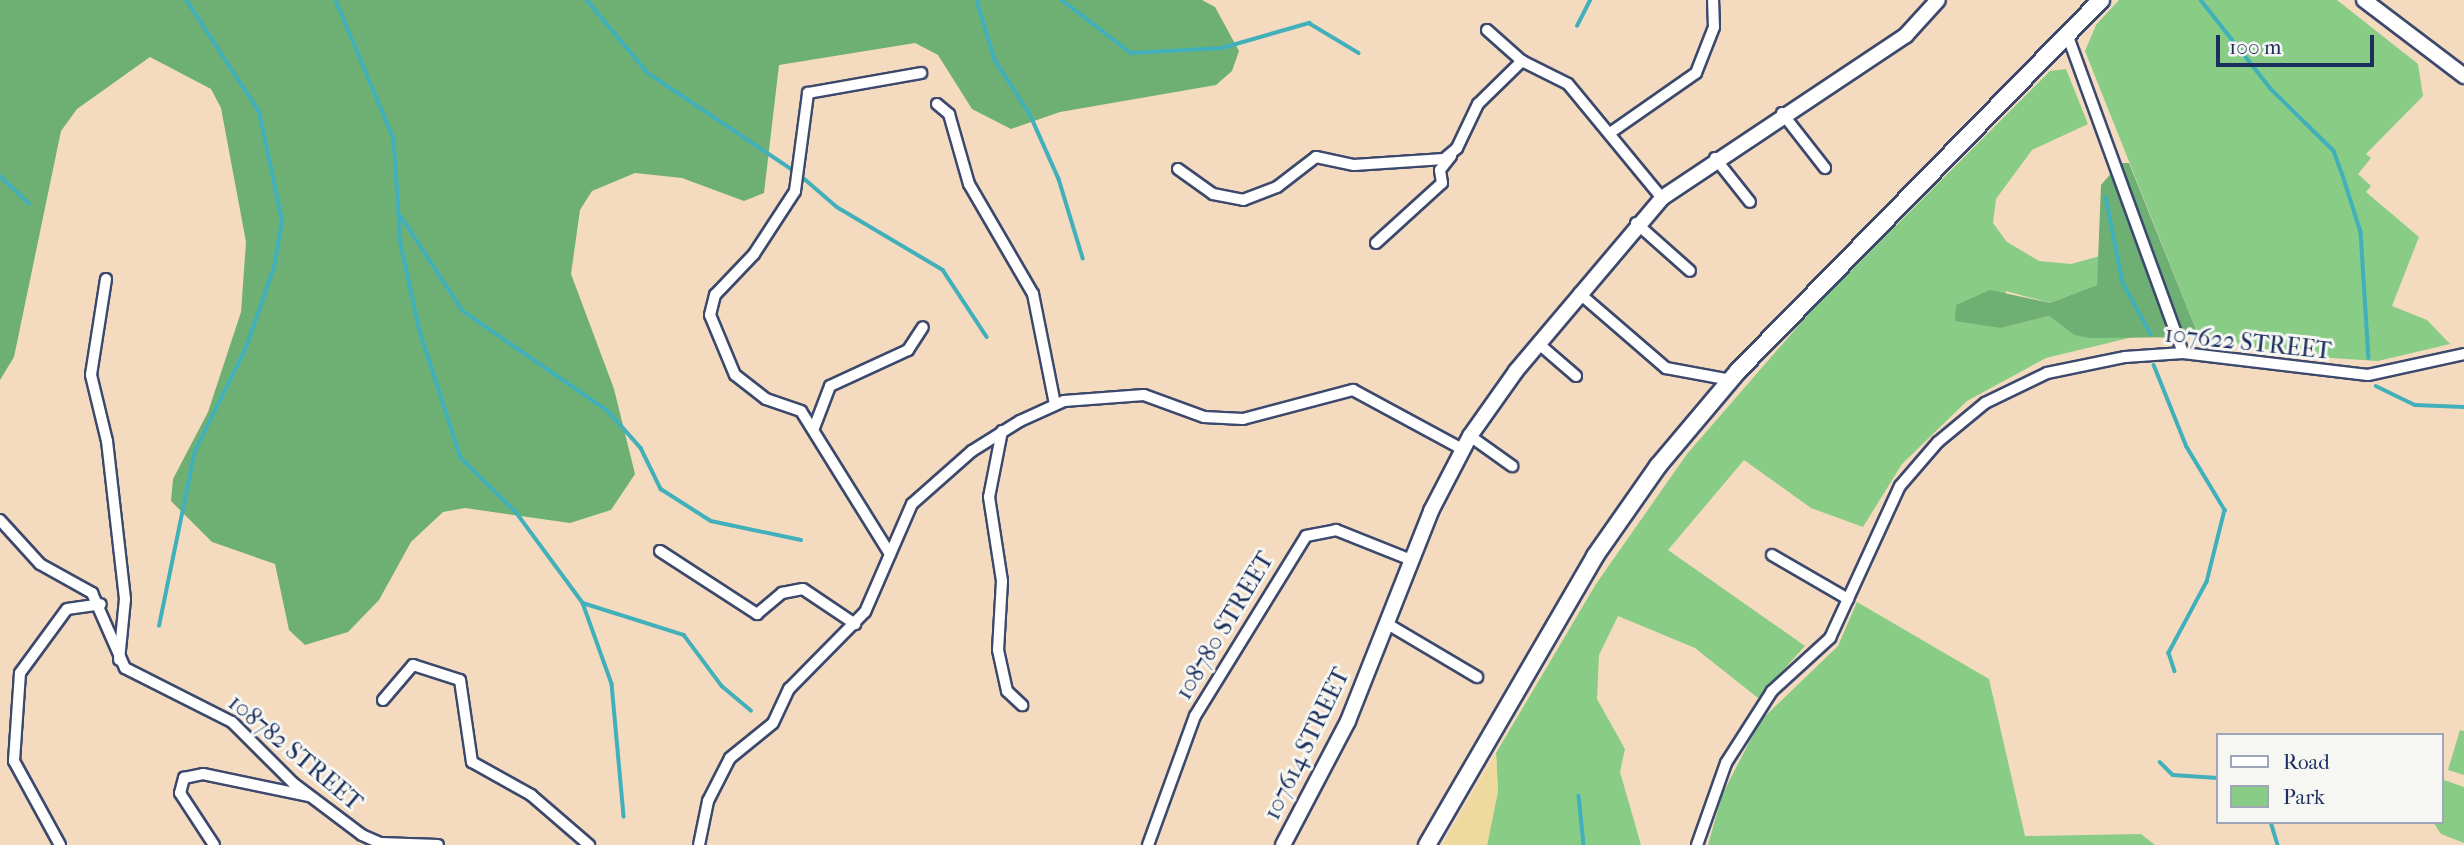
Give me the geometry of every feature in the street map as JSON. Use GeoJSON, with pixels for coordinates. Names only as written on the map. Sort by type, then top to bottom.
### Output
{"type":"FeatureCollection","features":[{"type":"Feature","properties":{"kind":"main road"},"geometry":{"type":"LineString","coordinates":[[1427,845],[1595,556],[1731,380],[2101,0]]}},
{"type":"Feature","properties":{"kind":"street"},"geometry":{"type":"LineString","coordinates":[[1610,133],[1696,73],[1714,27],[1713,0]]}},
{"type":"Feature","properties":{"kind":"street","name":"107614 STREET"},"geometry":{"type":"LineString","coordinates":[[1283,845],[1337,746],[1409,559],[1462,449],[1539,344],[1636,223],[1662,198],[1782,113],[1906,35],[1938,0]]}},
{"type":"Feature","properties":{"kind":"street"},"geometry":{"type":"LineString","coordinates":[[2364,0],[2464,76]]}},
{"type":"Feature","properties":{"kind":"street"},"geometry":{"type":"LineString","coordinates":[[1487,30],[1522,61],[1568,84],[1662,198]]}},
{"type":"Feature","properties":{"kind":"street"},"geometry":{"type":"LineString","coordinates":[[2067,34],[2183,353]]}},
{"type":"Feature","properties":{"kind":"street"},"geometry":{"type":"LineString","coordinates":[[1376,243],[1442,183],[1440,170],[1478,104],[1522,61]]}},
{"type":"Feature","properties":{"kind":"street"},"geometry":{"type":"LineString","coordinates":[[890,554],[814,428],[799,409],[766,399],[735,375],[715,338],[711,305],[795,191],[808,93],[921,73]]}},
{"type":"Feature","properties":{"kind":"street"},"geometry":{"type":"LineString","coordinates":[[937,104],[949,114],[969,184],[1033,294],[1055,404]]}},
{"type":"Feature","properties":{"kind":"street"},"geometry":{"type":"LineString","coordinates":[[1782,113],[1825,168]]}},
{"type":"Feature","properties":{"kind":"street"},"geometry":{"type":"LineString","coordinates":[[1178,169],[1213,194],[1243,200],[1278,187],[1316,157],[1354,165],[1452,153]]}},
{"type":"Feature","properties":{"kind":"street"},"geometry":{"type":"LineString","coordinates":[[1715,158],[1750,202]]}},
{"type":"Feature","properties":{"kind":"street"},"geometry":{"type":"LineString","coordinates":[[1636,223],[1690,271]]}},
{"type":"Feature","properties":{"kind":"street"},"geometry":{"type":"LineString","coordinates":[[106,279],[91,374],[107,441],[125,599],[119,660]]}},
{"type":"Feature","properties":{"kind":"street"},"geometry":{"type":"LineString","coordinates":[[1579,293],[1666,368],[1731,380]]}},
{"type":"Feature","properties":{"kind":"street"},"geometry":{"type":"LineString","coordinates":[[814,428],[830,386],[908,350],[923,327]]}},
{"type":"Feature","properties":{"kind":"street"},"geometry":{"type":"LineString","coordinates":[[1539,344],[1576,376]]}},
{"type":"Feature","properties":{"kind":"street","name":"107622 STREET"},"geometry":{"type":"LineString","coordinates":[[1697,845],[1718,779],[1762,705],[1830,638],[1900,486],[1968,415],[2024,382],[2074,364],[2183,353],[2368,375],[2464,354]]}},
{"type":"Feature","properties":{"kind":"street"},"geometry":{"type":"LineString","coordinates":[[699,845],[708,801],[730,758],[773,723],[789,689],[855,624],[922,492],[1002,430],[1055,404],[1154,396],[1226,421],[1353,390],[1462,449]]}},
{"type":"Feature","properties":{"kind":"street"},"geometry":{"type":"LineString","coordinates":[[1002,430],[989,497],[1002,581],[998,650],[1007,691],[1022,705]]}},
{"type":"Feature","properties":{"kind":"street"},"geometry":{"type":"LineString","coordinates":[[1470,436],[1512,466]]}},
{"type":"Feature","properties":{"kind":"street"},"geometry":{"type":"LineString","coordinates":[[0,520],[40,564],[83,585],[101,604],[119,660]]}},
{"type":"Feature","properties":{"kind":"street","name":"108780 STREET"},"geometry":{"type":"LineString","coordinates":[[1148,845],[1200,705],[1306,537],[1336,530],[1409,559]]}},
{"type":"Feature","properties":{"kind":"street"},"geometry":{"type":"LineString","coordinates":[[660,551],[757,614],[782,593],[803,589],[855,624]]}},
{"type":"Feature","properties":{"kind":"street"},"geometry":{"type":"LineString","coordinates":[[1772,555],[1848,599]]}},
{"type":"Feature","properties":{"kind":"street"},"geometry":{"type":"LineString","coordinates":[[60,845],[14,761],[20,673],[67,609],[101,604]]}},
{"type":"Feature","properties":{"kind":"street"},"geometry":{"type":"LineString","coordinates":[[1386,623],[1477,677]]}},
{"type":"Feature","properties":{"kind":"street","name":"108782 STREET"},"geometry":{"type":"LineString","coordinates":[[119,660],[138,677],[232,722],[310,797],[380,843],[438,845]]}},
{"type":"Feature","properties":{"kind":"street"},"geometry":{"type":"LineString","coordinates":[[383,700],[413,665],[460,681],[472,762],[541,801],[589,845]]}},
{"type":"Feature","properties":{"kind":"street"},"geometry":{"type":"LineString","coordinates":[[214,845],[180,793],[184,778],[203,774],[310,797]]}},
{"type":"Feature","properties":{"kind":"green space"},"geometry":{"type":"Polygon","coordinates":[[[0,0],[1202,0],[1215,7],[1239,51],[1232,71],[1216,85],[1060,112],[1011,129],[972,109],[938,55],[915,43],[779,65],[764,193],[744,201],[682,178],[635,173],[592,191],[580,210],[571,274],[614,389],[635,474],[611,510],[570,523],[465,508],[443,512],[411,542],[379,600],[348,632],[305,645],[289,630],[275,564],[212,542],[171,501],[173,479],[208,412],[241,312],[246,242],[221,108],[211,89],[150,57],[77,109],[61,131],[14,357],[0,380],[0,0]]]}},
{"type":"Feature","properties":{"kind":"green space"},"geometry":{"type":"Polygon","coordinates":[[[2119,0],[2337,0],[2418,64],[2423,96],[2366,154],[2371,158],[2358,174],[2371,186],[2366,192],[2419,237],[2392,306],[2427,320],[2450,344],[2378,361],[2300,356],[2199,337],[2085,51],[2096,25],[2119,0]]]}},
{"type":"Feature","properties":{"kind":"green space"},"geometry":{"type":"Polygon","coordinates":[[[2066,69],[2088,124],[2032,150],[1996,199],[1993,223],[2007,242],[2039,261],[2071,264],[2100,256],[2097,285],[2050,303],[2006,291],[2001,328],[2049,316],[2074,335],[2133,337],[2046,358],[1967,401],[1902,464],[1863,527],[1811,508],[1744,460],[1668,550],[1805,646],[1758,698],[1695,648],[1618,616],[1599,655],[1597,699],[1625,749],[1620,772],[1641,845],[1487,845],[1498,791],[1496,753],[1596,584],[1687,454],[1812,310],[2050,71],[2066,69]]]}},
{"type":"Feature","properties":{"kind":"green space"},"geometry":{"type":"Polygon","coordinates":[[[2120,163],[2129,163],[2199,337],[2090,338],[2074,335],[2049,316],[2001,328],[1955,321],[1956,305],[1990,290],[2050,303],[2097,285],[2101,185],[2120,163]]]}},
{"type":"Feature","properties":{"kind":"green space"},"geometry":{"type":"Polygon","coordinates":[[[1857,602],[1989,679],[2025,836],[2141,834],[2155,845],[1708,845],[1722,795],[1760,721],[1838,646],[1857,602]]]}},
{"type":"Feature","properties":{"kind":"green space"},"geometry":{"type":"Polygon","coordinates":[[[2460,730],[2464,731],[2464,775],[2448,770],[2460,730]]]}},
{"type":"Feature","properties":{"kind":"green space"},"geometry":{"type":"Polygon","coordinates":[[[2443,780],[2464,787],[2464,843],[2441,834],[2434,824],[2443,824],[2443,780]]]}},
{"type":"Feature","properties":{"kind":"sand"},"geometry":{"type":"Polygon","coordinates":[[[1496,753],[1498,791],[1487,845],[1442,845],[1496,753]]]}},
{"type":"Feature","properties":{"kind":"waterway"},"geometry":{"type":"LineString","coordinates":[[159,626],[195,451],[246,348],[274,267],[282,221],[259,112],[186,0]]}},
{"type":"Feature","properties":{"kind":"waterway"},"geometry":{"type":"LineString","coordinates":[[336,0],[394,139],[401,244],[420,331],[461,458],[516,512],[583,603],[612,684],[624,816]]}},
{"type":"Feature","properties":{"kind":"waterway"},"geometry":{"type":"LineString","coordinates":[[587,0],[648,73],[799,174],[837,207],[943,270],[987,337]]}},
{"type":"Feature","properties":{"kind":"waterway"},"geometry":{"type":"LineString","coordinates":[[977,0],[995,60],[1030,114],[1059,179],[1083,258]]}},
{"type":"Feature","properties":{"kind":"waterway"},"geometry":{"type":"LineString","coordinates":[[1062,0],[1131,53],[1222,48],[1309,23],[1359,53]]}},
{"type":"Feature","properties":{"kind":"waterway"},"geometry":{"type":"LineString","coordinates":[[1577,26],[1590,0]]}},
{"type":"Feature","properties":{"kind":"waterway"},"geometry":{"type":"LineString","coordinates":[[2201,0],[2271,89],[2334,151],[2344,179]]}},
{"type":"Feature","properties":{"kind":"waterway"},"geometry":{"type":"LineString","coordinates":[[0,176],[29,203]]}},
{"type":"Feature","properties":{"kind":"waterway"},"geometry":{"type":"LineString","coordinates":[[2345,182],[2361,232],[2369,358]]}},
{"type":"Feature","properties":{"kind":"waterway"},"geometry":{"type":"LineString","coordinates":[[2106,197],[2123,283],[2151,334]]}},
{"type":"Feature","properties":{"kind":"waterway"},"geometry":{"type":"LineString","coordinates":[[401,216],[463,311],[608,411],[641,448],[661,489],[711,521],[801,540]]}},
{"type":"Feature","properties":{"kind":"waterway"},"geometry":{"type":"LineString","coordinates":[[2154,365],[2187,447],[2225,510],[2207,582],[2169,653],[2175,671]]}},
{"type":"Feature","properties":{"kind":"waterway"},"geometry":{"type":"LineString","coordinates":[[2376,386],[2415,405],[2464,407]]}},
{"type":"Feature","properties":{"kind":"waterway"},"geometry":{"type":"LineString","coordinates":[[583,603],[684,635],[722,686],[751,710]]}},
{"type":"Feature","properties":{"kind":"waterway"},"geometry":{"type":"LineString","coordinates":[[2160,762],[2173,775],[2216,778]]}},
{"type":"Feature","properties":{"kind":"waterway"},"geometry":{"type":"LineString","coordinates":[[1579,796],[1584,845]]}},
{"type":"Feature","properties":{"kind":"waterway"},"geometry":{"type":"LineString","coordinates":[[2272,824],[2278,845]]}}]}
